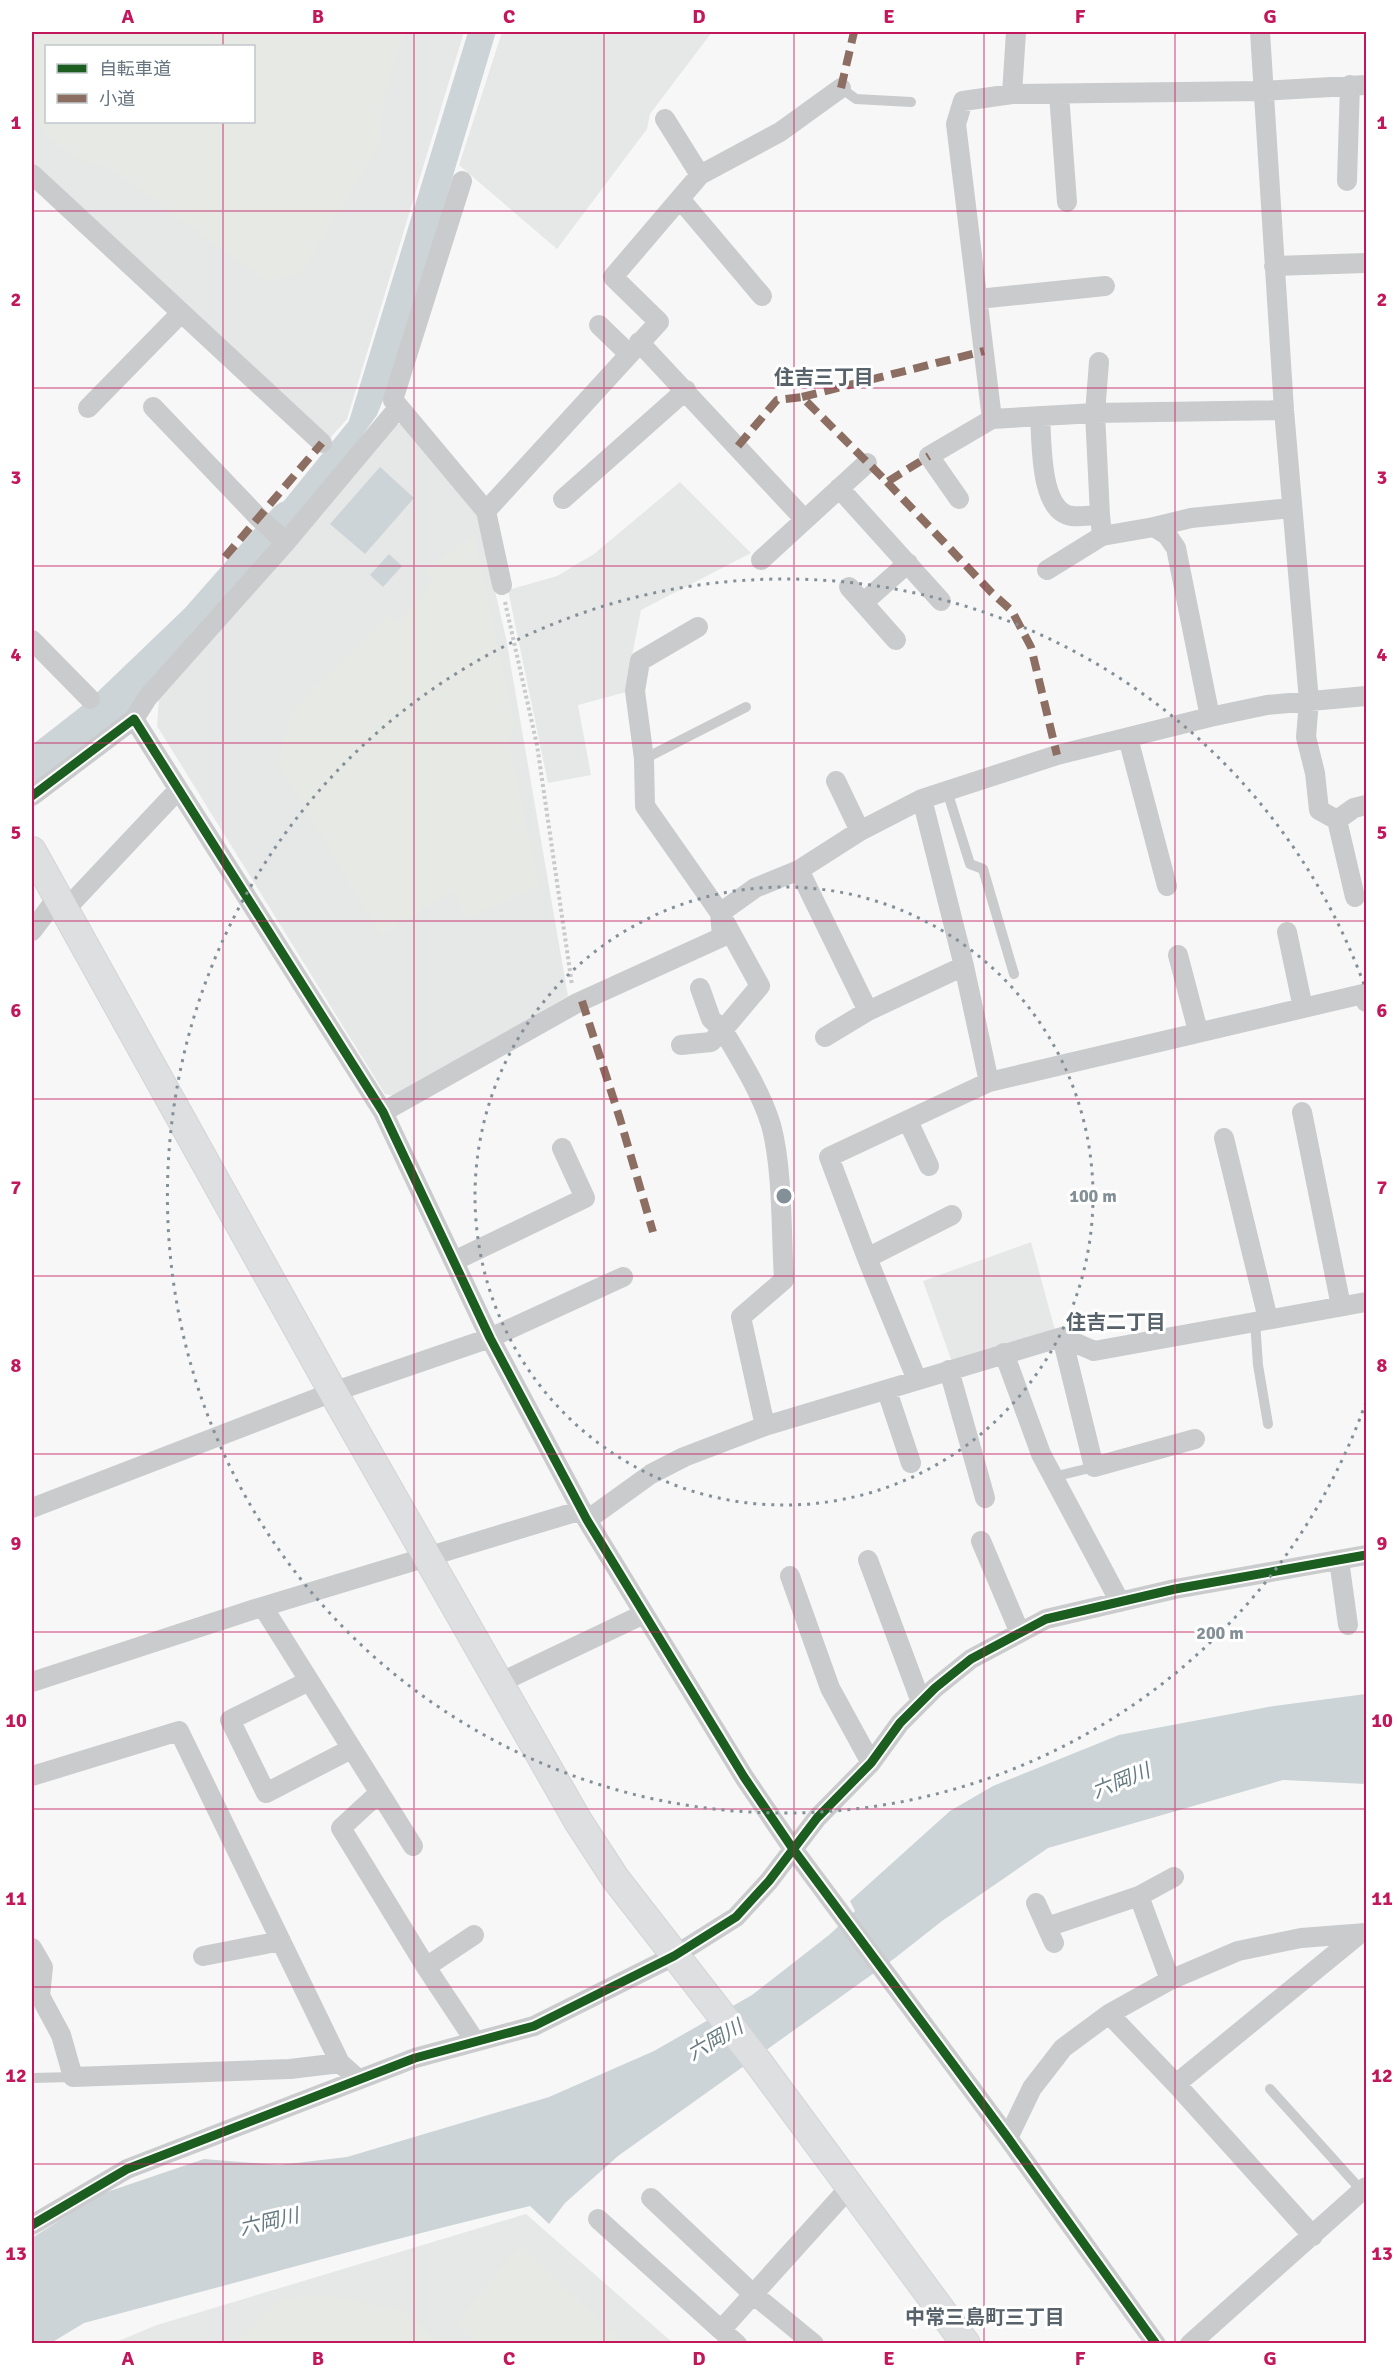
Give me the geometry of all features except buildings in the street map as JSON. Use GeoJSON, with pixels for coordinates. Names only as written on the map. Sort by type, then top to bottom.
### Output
{"type":"FeatureCollection","features":[{"type":"Feature","properties":{"kind":"street"},"geometry":{"type":"LineString","coordinates":[[1012,94],[1016,32]]}},
{"type":"Feature","properties":{"kind":"street"},"geometry":{"type":"LineString","coordinates":[[1260,32],[1262,91],[1291,508],[1309,701],[1306,737],[1315,773],[1319,810],[1337,820],[1355,897]]}},
{"type":"Feature","properties":{"kind":"street"},"geometry":{"type":"LineString","coordinates":[[992,419],[956,124],[963,101],[1012,94],[1262,91],[1358,85],[1347,181]]}},
{"type":"Feature","properties":{"kind":"street"},"geometry":{"type":"LineString","coordinates":[[486,511],[633,347],[659,322],[613,277],[700,175],[780,132],[842,88]]}},
{"type":"Feature","properties":{"kind":"street"},"geometry":{"type":"LineString","coordinates":[[1059,94],[1067,202]]}},
{"type":"Feature","properties":{"kind":"street"},"geometry":{"type":"LineString","coordinates":[[664,119],[700,175]]}},
{"type":"Feature","properties":{"kind":"street"},"geometry":{"type":"LineString","coordinates":[[32,174],[322,443]]}},
{"type":"Feature","properties":{"kind":"street"},"geometry":{"type":"LineString","coordinates":[[462,182],[393,400],[486,511],[502,585]]}},
{"type":"Feature","properties":{"kind":"street"},"geometry":{"type":"LineString","coordinates":[[680,199],[762,296]]}},
{"type":"Feature","properties":{"kind":"street"},"geometry":{"type":"LineString","coordinates":[[1274,266],[1366,263]]}},
{"type":"Feature","properties":{"kind":"street"},"geometry":{"type":"LineString","coordinates":[[978,299],[1105,286]]}},
{"type":"Feature","properties":{"kind":"street"},"geometry":{"type":"LineString","coordinates":[[88,408],[182,313]]}},
{"type":"Feature","properties":{"kind":"street"},"geometry":{"type":"LineString","coordinates":[[599,325],[633,347],[686,390],[805,520]]}},
{"type":"Feature","properties":{"kind":"street"},"geometry":{"type":"LineString","coordinates":[[1099,362],[1095,413],[1102,536]]}},
{"type":"Feature","properties":{"kind":"street"},"geometry":{"type":"LineString","coordinates":[[563,499],[686,390]]}},
{"type":"Feature","properties":{"kind":"street"},"geometry":{"type":"LineString","coordinates":[[153,407],[264,523],[284,540]]}},
{"type":"Feature","properties":{"kind":"street"},"geometry":{"type":"LineString","coordinates":[[32,796],[134,719],[148,697],[399,407]]}},
{"type":"Feature","properties":{"kind":"street"},"geometry":{"type":"LineString","coordinates":[[959,499],[929,456],[992,419],[1095,413],[1284,410]]}},
{"type":"Feature","properties":{"kind":"street"},"geometry":{"type":"LineString","coordinates":[[1040,416],[1047,493],[1062,512],[1071,516],[1100,515]]}},
{"type":"Feature","properties":{"kind":"street"},"geometry":{"type":"LineString","coordinates":[[761,560],[867,463]]}},
{"type":"Feature","properties":{"kind":"street"},"geometry":{"type":"LineString","coordinates":[[840,488],[941,602]]}},
{"type":"Feature","properties":{"kind":"street"},"geometry":{"type":"LineString","coordinates":[[1047,570],[1102,536],[1191,518],[1291,508]]}},
{"type":"Feature","properties":{"kind":"street"},"geometry":{"type":"LineString","coordinates":[[1154,527],[1167,536],[1176,548],[1210,717]]}},
{"type":"Feature","properties":{"kind":"street"},"geometry":{"type":"LineString","coordinates":[[863,603],[908,563]]}},
{"type":"Feature","properties":{"kind":"street"},"geometry":{"type":"LineString","coordinates":[[849,587],[896,640]]}},
{"type":"Feature","properties":{"kind":"street"},"geometry":{"type":"LineString","coordinates":[[681,1045],[711,1042],[760,986],[720,913],[645,806],[644,759],[635,691],[640,661],[698,627]]}},
{"type":"Feature","properties":{"kind":"street"},"geometry":{"type":"LineString","coordinates":[[32,640],[90,699]]}},
{"type":"Feature","properties":{"kind":"street"},"geometry":{"type":"LineString","coordinates":[[720,913],[755,888],[799,870],[860,831],[922,799],[1057,755],[1210,717],[1267,705],[1366,696]]}},
{"type":"Feature","properties":{"kind":"street"},"geometry":{"type":"LineString","coordinates":[[134,719],[382,1112],[490,1338],[585,1515],[744,1777],[793,1849],[1008,2138],[1156,2343]]}},
{"type":"Feature","properties":{"kind":"street"},"geometry":{"type":"LineString","coordinates":[[1128,738],[1167,886]]}},
{"type":"Feature","properties":{"kind":"street"},"geometry":{"type":"LineString","coordinates":[[836,781],[860,831]]}},
{"type":"Feature","properties":{"kind":"street"},"geometry":{"type":"LineString","coordinates":[[32,931],[178,790]]}},
{"type":"Feature","properties":{"kind":"street"},"geometry":{"type":"LineString","coordinates":[[922,799],[964,966],[989,1082]]}},
{"type":"Feature","properties":{"kind":"street"},"geometry":{"type":"LineString","coordinates":[[1337,820],[1354,808],[1366,805]]}},
{"type":"Feature","properties":{"kind":"street"},"geometry":{"type":"LineString","coordinates":[[32,851],[333,1392],[578,1821],[615,1878],[758,2062],[966,2343]]}},
{"type":"Feature","properties":{"kind":"street"},"geometry":{"type":"LineString","coordinates":[[799,870],[868,1011]]}},
{"type":"Feature","properties":{"kind":"street"},"geometry":{"type":"LineString","coordinates":[[382,1112],[577,1003],[722,937],[720,913]]}},
{"type":"Feature","properties":{"kind":"street"},"geometry":{"type":"LineString","coordinates":[[1287,932],[1303,1008]]}},
{"type":"Feature","properties":{"kind":"street"},"geometry":{"type":"LineString","coordinates":[[1178,955],[1198,1031]]}},
{"type":"Feature","properties":{"kind":"street"},"geometry":{"type":"LineString","coordinates":[[825,1037],[868,1011],[964,966]]}},
{"type":"Feature","properties":{"kind":"street"},"geometry":{"type":"LineString","coordinates":[[700,988],[711,1019],[723,1030],[743,1064],[770,1124],[776,1162],[784,1280],[741,1317],[765,1426]]}},
{"type":"Feature","properties":{"kind":"street"},"geometry":{"type":"LineString","coordinates":[[917,1380],[829,1157],[989,1082],[1198,1031],[1364,994],[1366,1002]]}},
{"type":"Feature","properties":{"kind":"street"},"geometry":{"type":"LineString","coordinates":[[1302,1113],[1341,1306]]}},
{"type":"Feature","properties":{"kind":"street"},"geometry":{"type":"LineString","coordinates":[[908,1121],[929,1166]]}},
{"type":"Feature","properties":{"kind":"street"},"geometry":{"type":"LineString","coordinates":[[1224,1138],[1262,1320]]}},
{"type":"Feature","properties":{"kind":"street"},"geometry":{"type":"LineString","coordinates":[[454,1261],[585,1198],[562,1148]]}},
{"type":"Feature","properties":{"kind":"street"},"geometry":{"type":"LineString","coordinates":[[867,1257],[952,1215]]}},
{"type":"Feature","properties":{"kind":"street"},"geometry":{"type":"LineString","coordinates":[[32,1508],[333,1392],[490,1338],[623,1277]]}},
{"type":"Feature","properties":{"kind":"street"},"geometry":{"type":"LineString","coordinates":[[32,1682],[263,1607],[585,1515],[651,1474],[684,1457],[765,1426],[887,1391],[1004,1353],[1062,1337],[1094,1351],[1366,1302]]}},
{"type":"Feature","properties":{"kind":"street"},"geometry":{"type":"LineString","coordinates":[[1062,1337],[1094,1467],[1195,1439]]}},
{"type":"Feature","properties":{"kind":"street"},"geometry":{"type":"LineString","coordinates":[[1004,1353],[1029,1424],[1053,1477],[1120,1602]]}},
{"type":"Feature","properties":{"kind":"street"},"geometry":{"type":"LineString","coordinates":[[949,1370],[985,1498]]}},
{"type":"Feature","properties":{"kind":"street"},"geometry":{"type":"LineString","coordinates":[[887,1391],[911,1463]]}},
{"type":"Feature","properties":{"kind":"street"},"geometry":{"type":"LineString","coordinates":[[981,1541],[1020,1633]]}},
{"type":"Feature","properties":{"kind":"street"},"geometry":{"type":"LineString","coordinates":[[34,2221],[127,2169],[415,2058],[534,2026],[674,1956],[736,1917],[769,1881],[817,1818],[871,1763],[900,1723],[921,1702],[971,1659],[1046,1619],[1175,1589],[1366,1555]]}},
{"type":"Feature","properties":{"kind":"street"},"geometry":{"type":"LineString","coordinates":[[868,1560],[921,1702]]}},
{"type":"Feature","properties":{"kind":"street"},"geometry":{"type":"LineString","coordinates":[[1339,1560],[1348,1625]]}},
{"type":"Feature","properties":{"kind":"street"},"geometry":{"type":"LineString","coordinates":[[790,1576],[830,1688],[871,1763]]}},
{"type":"Feature","properties":{"kind":"street"},"geometry":{"type":"LineString","coordinates":[[263,1607],[412,1846]]}},
{"type":"Feature","properties":{"kind":"street"},"geometry":{"type":"LineString","coordinates":[[499,1683],[644,1614]]}},
{"type":"Feature","properties":{"kind":"street"},"geometry":{"type":"LineString","coordinates":[[309,1682],[230,1720],[266,1793],[351,1749]]}},
{"type":"Feature","properties":{"kind":"street"},"geometry":{"type":"LineString","coordinates":[[32,1776],[179,1731],[340,2064],[358,2079]]}},
{"type":"Feature","properties":{"kind":"street"},"geometry":{"type":"LineString","coordinates":[[379,1793],[341,1828],[475,2042]]}},
{"type":"Feature","properties":{"kind":"street"},"geometry":{"type":"LineString","coordinates":[[1036,1903],[1051,1935],[1139,1896],[1174,1877]]}},
{"type":"Feature","properties":{"kind":"street"},"geometry":{"type":"LineString","coordinates":[[1139,1896],[1170,1980]]}},
{"type":"Feature","properties":{"kind":"street"},"geometry":{"type":"LineString","coordinates":[[1008,2138],[1032,2088],[1063,2048],[1109,2014],[1170,1980],[1238,1951],[1301,1938],[1362,1934]]}},
{"type":"Feature","properties":{"kind":"street"},"geometry":{"type":"LineString","coordinates":[[1176,2084],[1362,1934]]}},
{"type":"Feature","properties":{"kind":"street"},"geometry":{"type":"LineString","coordinates":[[426,1967],[474,1935]]}},
{"type":"Feature","properties":{"kind":"street"},"geometry":{"type":"LineString","coordinates":[[203,1956],[281,1941]]}},
{"type":"Feature","properties":{"kind":"street"},"geometry":{"type":"LineString","coordinates":[[32,1948],[43,1967],[40,1996],[62,2035],[73,2077],[290,2069],[340,2064]]}},
{"type":"Feature","properties":{"kind":"street"},"geometry":{"type":"LineString","coordinates":[[1109,2014],[1176,2084],[1313,2236]]}},
{"type":"Feature","properties":{"kind":"street"},"geometry":{"type":"LineString","coordinates":[[721,2330],[850,2187]]}},
{"type":"Feature","properties":{"kind":"street"},"geometry":{"type":"LineString","coordinates":[[1190,2343],[1364,2189]]}},
{"type":"Feature","properties":{"kind":"street"},"geometry":{"type":"LineString","coordinates":[[651,2198],[753,2294],[814,2343]]}},
{"type":"Feature","properties":{"kind":"street"},"geometry":{"type":"LineString","coordinates":[[598,2219],[737,2343]]}},
{"type":"Feature","properties":{"kind":"lane"},"geometry":{"type":"LineString","coordinates":[[842,88],[856,99],[911,102]]}},
{"type":"Feature","properties":{"kind":"lane"},"geometry":{"type":"LineString","coordinates":[[644,759],[746,707]]}},
{"type":"Feature","properties":{"kind":"lane"},"geometry":{"type":"LineString","coordinates":[[947,791],[969,864],[983,869],[1014,974]]}},
{"type":"Feature","properties":{"kind":"lane"},"geometry":{"type":"LineString","coordinates":[[1262,1320],[1258,1365],[1268,1424]]}},
{"type":"Feature","properties":{"kind":"lane"},"geometry":{"type":"LineString","coordinates":[[1053,1477],[1094,1467]]}},
{"type":"Feature","properties":{"kind":"lane"},"geometry":{"type":"LineString","coordinates":[[32,2078],[73,2077]]}},
{"type":"Feature","properties":{"kind":"lane"},"geometry":{"type":"LineString","coordinates":[[1270,2089],[1364,2189]]}},
{"type":"Feature","properties":{"kind":"path"},"geometry":{"type":"LineString","coordinates":[[502,585],[537,745],[577,1003]]}},
{"type":"Feature","properties":{"kind":"shaded area"},"geometry":{"type":"Polygon","coordinates":[[[32,32],[464,32],[347,419],[330,438],[32,164],[32,32]]]}},
{"type":"Feature","properties":{"kind":"shaded area"},"geometry":{"type":"Polygon","coordinates":[[[40,32],[404,32],[384,98],[380,143],[301,274],[266,281],[113,170],[77,159],[44,133],[32,110],[32,48],[41,35],[40,32]]]}},
{"type":"Feature","properties":{"kind":"shaded area"},"geometry":{"type":"Polygon","coordinates":[[[502,32],[712,32],[650,114],[647,129],[557,249],[459,165],[502,32]]]}},
{"type":"Feature","properties":{"kind":"shaded area"},"geometry":{"type":"Polygon","coordinates":[[[395,424],[402,424],[476,510],[506,638],[568,996],[394,1096],[385,1094],[157,726],[159,697],[395,424]]]}},
{"type":"Feature","properties":{"kind":"shaded area"},"geometry":{"type":"Polygon","coordinates":[[[680,482],[751,553],[641,610],[630,666],[630,691],[578,705],[591,775],[548,783],[508,590],[557,576],[594,554],[680,482]]]}},
{"type":"Feature","properties":{"kind":"shaded area"},"geometry":{"type":"Polygon","coordinates":[[[474,533],[515,727],[509,742],[539,887],[467,918],[452,891],[381,935],[278,764],[292,710],[389,614],[399,623],[434,582],[424,573],[474,533]]]}},
{"type":"Feature","properties":{"kind":"shaded area"},"geometry":{"type":"Polygon","coordinates":[[[1031,1242],[1055,1330],[952,1362],[923,1281],[1031,1242]]]}},
{"type":"Feature","properties":{"kind":"shaded area"},"geometry":{"type":"Polygon","coordinates":[[[526,2214],[673,2343],[111,2344],[157,2325],[526,2214]]]}},
{"type":"Feature","properties":{"kind":"shaded area"},"geometry":{"type":"Polygon","coordinates":[[[520,2245],[624,2343],[477,2343],[456,2323],[520,2245]]]}},
{"type":"Feature","properties":{"kind":"shaded area"},"geometry":{"type":"Polygon","coordinates":[[[321,2295],[404,2310],[439,2343],[235,2343],[279,2299],[321,2295]]]}},
{"type":"Feature","properties":{"kind":"water"},"geometry":{"type":"Polygon","coordinates":[[[468,32],[496,32],[394,373],[377,415],[352,450],[258,563],[244,550],[349,421],[468,32]]]}},
{"type":"Feature","properties":{"kind":"water"},"geometry":{"type":"Polygon","coordinates":[[[380,467],[414,498],[365,554],[330,524],[380,467]]]}},
{"type":"Feature","properties":{"kind":"water"},"geometry":{"type":"Polygon","coordinates":[[[389,554],[402,566],[383,587],[370,575],[389,554]]]}},
{"type":"Feature","properties":{"kind":"water","name":"六岡川"},"geometry":{"type":"Polygon","coordinates":[[[1366,1694],[1366,1784],[1283,1780],[1048,1848],[942,1921],[895,1958],[618,2156],[565,2203],[549,2224],[530,2206],[84,2323],[51,2343],[32,2344],[32,2238],[101,2194],[204,2159],[279,2165],[347,2157],[549,2097],[654,2051],[752,1995],[829,1935],[855,1911],[850,1901],[950,1811],[993,1786],[1119,1735],[1274,1706],[1366,1694]]]}},
{"type":"Feature","properties":{"kind":"waterway"},"geometry":{"type":"LineString","coordinates":[[32,769],[100,716],[198,622],[288,520]]}},
{"type":"Feature","properties":{"kind":"marked path"},"geometry":{"type":"LineString","coordinates":[[841,88],[854,32]]}},
{"type":"Feature","properties":{"kind":"marked path"},"geometry":{"type":"LineString","coordinates":[[802,397],[984,351]]}},
{"type":"Feature","properties":{"kind":"marked path"},"geometry":{"type":"LineString","coordinates":[[738,446],[777,400],[802,397],[887,482],[929,456]]}},
{"type":"Feature","properties":{"kind":"marked path"},"geometry":{"type":"LineString","coordinates":[[225,557],[322,443]]}},
{"type":"Feature","properties":{"kind":"marked path"},"geometry":{"type":"LineString","coordinates":[[887,482],[992,593],[1012,611],[1031,647],[1057,755]]}},
{"type":"Feature","properties":{"kind":"marked path"},"geometry":{"type":"LineString","coordinates":[[582,1001],[653,1232]]}},
{"type":"Feature","properties":{"kind":"cycle path"},"geometry":{"type":"LineString","coordinates":[[32,796],[134,719],[383,1112],[490,1338],[587,1520],[744,1777],[793,1849],[1008,2138],[1156,2344]]}},
{"type":"Feature","properties":{"kind":"cycle path"},"geometry":{"type":"LineString","coordinates":[[32,2225],[127,2169],[415,2058],[534,2026],[674,1956],[736,1917],[769,1881],[817,1818],[871,1763],[900,1723],[935,1688],[971,1659],[1046,1619],[1175,1589],[1366,1555]]}},
{"type":"Feature","properties":{"kind":"district","name":"住吉三丁目"},"geometry":{"type":"Point","coordinates":[824,377]}},
{"type":"Feature","properties":{"kind":"district","name":"住吉二丁目"},"geometry":{"type":"Point","coordinates":[1116,1322]}},
{"type":"Feature","properties":{"kind":"district","name":"中常三島町三丁目"},"geometry":{"type":"Point","coordinates":[985,2317]}}]}
